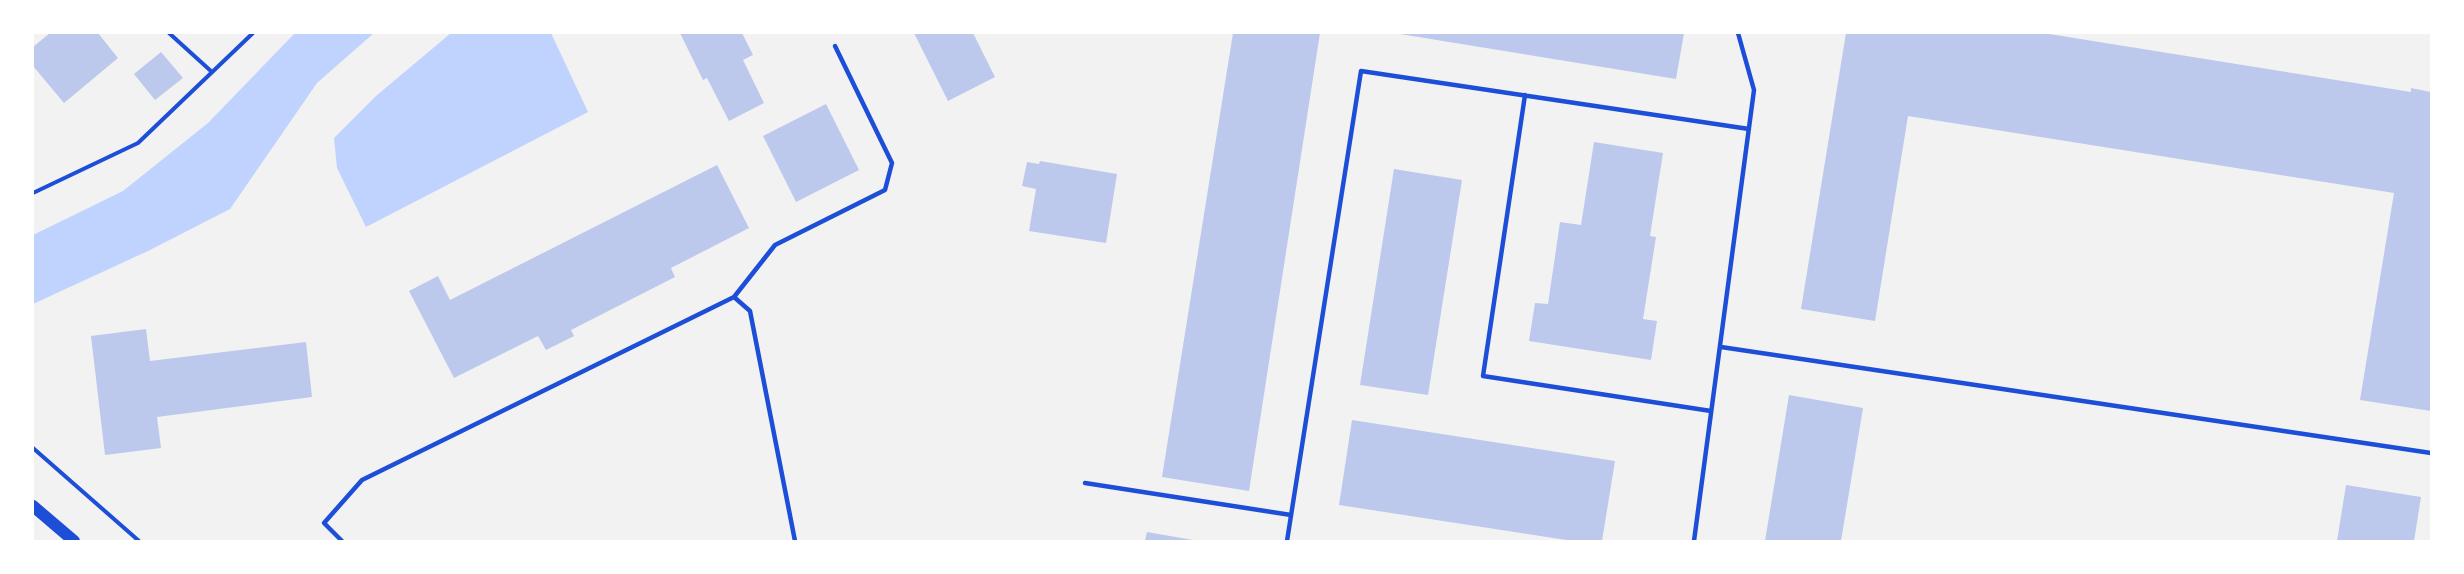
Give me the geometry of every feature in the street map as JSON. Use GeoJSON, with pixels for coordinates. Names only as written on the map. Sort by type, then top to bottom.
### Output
{"type":"FeatureCollection","features":[{"type":"Feature","properties":{"kind":"main road"},"geometry":{"type":"LineString","coordinates":[[33,506],[74,541]]}},
{"type":"Feature","properties":{"kind":"lane"},"geometry":{"type":"LineString","coordinates":[[1694,541],[1754,90],[1738,33]]}},
{"type":"Feature","properties":{"kind":"lane"},"geometry":{"type":"LineString","coordinates":[[342,541],[324,523],[362,480],[734,297],[775,245],[885,190],[892,163],[835,46]]}},
{"type":"Feature","properties":{"kind":"lane"},"geometry":{"type":"LineString","coordinates":[[1287,541],[1361,71],[1749,129]]}},
{"type":"Feature","properties":{"kind":"lane"},"geometry":{"type":"LineString","coordinates":[[1525,95],[1483,376],[1712,411]]}},
{"type":"Feature","properties":{"kind":"lane"},"geometry":{"type":"LineString","coordinates":[[734,297],[750,311],[795,541]]}},
{"type":"Feature","properties":{"kind":"lane"},"geometry":{"type":"LineString","coordinates":[[1720,346],[2431,453]]}},
{"type":"Feature","properties":{"kind":"lane"},"geometry":{"type":"LineString","coordinates":[[1085,483],[1291,515]]}},
{"type":"Feature","properties":{"kind":"path"},"geometry":{"type":"LineString","coordinates":[[170,33],[212,72]]}},
{"type":"Feature","properties":{"kind":"path"},"geometry":{"type":"LineString","coordinates":[[33,193],[138,142],[253,33]]}},
{"type":"Feature","properties":{"kind":"path"},"geometry":{"type":"LineString","coordinates":[[33,448],[139,541]]}},
{"type":"Feature","properties":{"kind":"water"},"geometry":{"type":"Polygon","coordinates":[[[295,33],[374,33],[317,83],[230,209],[150,250],[33,304],[33,235],[123,191],[208,123],[295,33]]]}},
{"type":"Feature","properties":{"kind":"water"},"geometry":{"type":"Polygon","coordinates":[[[451,33],[551,33],[588,112],[366,227],[337,168],[334,138],[376,96],[451,33]]]}},
{"type":"Feature","properties":{"kind":"building"},"geometry":{"type":"Polygon","coordinates":[[[50,33],[98,33],[118,58],[64,103],[33,66],[33,47],[50,33]]]}},
{"type":"Feature","properties":{"kind":"building"},"geometry":{"type":"Polygon","coordinates":[[[680,33],[742,33],[753,55],[743,60],[764,103],[729,121],[707,78],[703,80],[680,33]]]}},
{"type":"Feature","properties":{"kind":"building"},"geometry":{"type":"Polygon","coordinates":[[[914,33],[973,33],[995,77],[948,101],[914,33]]]}},
{"type":"Feature","properties":{"kind":"building"},"geometry":{"type":"Polygon","coordinates":[[[1233,33],[1320,33],[1249,491],[1162,477],[1233,33]]]}},
{"type":"Feature","properties":{"kind":"building"},"geometry":{"type":"Polygon","coordinates":[[[1394,33],[1684,33],[1676,79],[1394,33]]]}},
{"type":"Feature","properties":{"kind":"building"},"geometry":{"type":"Polygon","coordinates":[[[1846,33],[2043,33],[2411,92],[2411,88],[2431,92],[2431,411],[2360,400],[2394,193],[1908,116],[1875,321],[1801,309],[1846,33]]]}},
{"type":"Feature","properties":{"kind":"building"},"geometry":{"type":"Polygon","coordinates":[[[161,52],[183,78],[155,100],[134,74],[161,52]]]}},
{"type":"Feature","properties":{"kind":"building"},"geometry":{"type":"Polygon","coordinates":[[[826,104],[859,170],[796,202],[763,136],[826,104]]]}},
{"type":"Feature","properties":{"kind":"building"},"geometry":{"type":"Polygon","coordinates":[[[1594,142],[1663,153],[1650,236],[1656,237],[1643,319],[1657,321],[1651,360],[1529,341],[1535,303],[1548,304],[1560,222],[1581,225],[1594,142]]]}},
{"type":"Feature","properties":{"kind":"building"},"geometry":{"type":"Polygon","coordinates":[[[1040,161],[1117,174],[1106,243],[1029,231],[1036,189],[1022,186],[1027,162],[1039,164],[1040,161]]]}},
{"type":"Feature","properties":{"kind":"building"},"geometry":{"type":"Polygon","coordinates":[[[717,165],[749,228],[671,268],[675,277],[571,330],[574,336],[546,350],[538,336],[454,378],[409,291],[438,276],[450,300],[717,165]]]}},
{"type":"Feature","properties":{"kind":"building"},"geometry":{"type":"Polygon","coordinates":[[[1394,169],[1462,180],[1428,395],[1360,385],[1394,169]]]}},
{"type":"Feature","properties":{"kind":"building"},"geometry":{"type":"Polygon","coordinates":[[[146,329],[150,361],[306,342],[312,397],[157,417],[161,448],[105,455],[91,336],[146,329]]]}},
{"type":"Feature","properties":{"kind":"building"},"geometry":{"type":"Polygon","coordinates":[[[1789,395],[1863,408],[1841,541],[1765,541],[1789,395]]]}},
{"type":"Feature","properties":{"kind":"building"},"geometry":{"type":"Polygon","coordinates":[[[1352,420],[1615,461],[1602,541],[1573,541],[1339,505],[1352,420]]]}},
{"type":"Feature","properties":{"kind":"building"},"geometry":{"type":"Polygon","coordinates":[[[2346,485],[2421,497],[2414,541],[2337,541],[2346,485]]]}},
{"type":"Feature","properties":{"kind":"building"},"geometry":{"type":"Polygon","coordinates":[[[1147,532],[1193,540],[1145,541],[1147,532]]]}}]}
